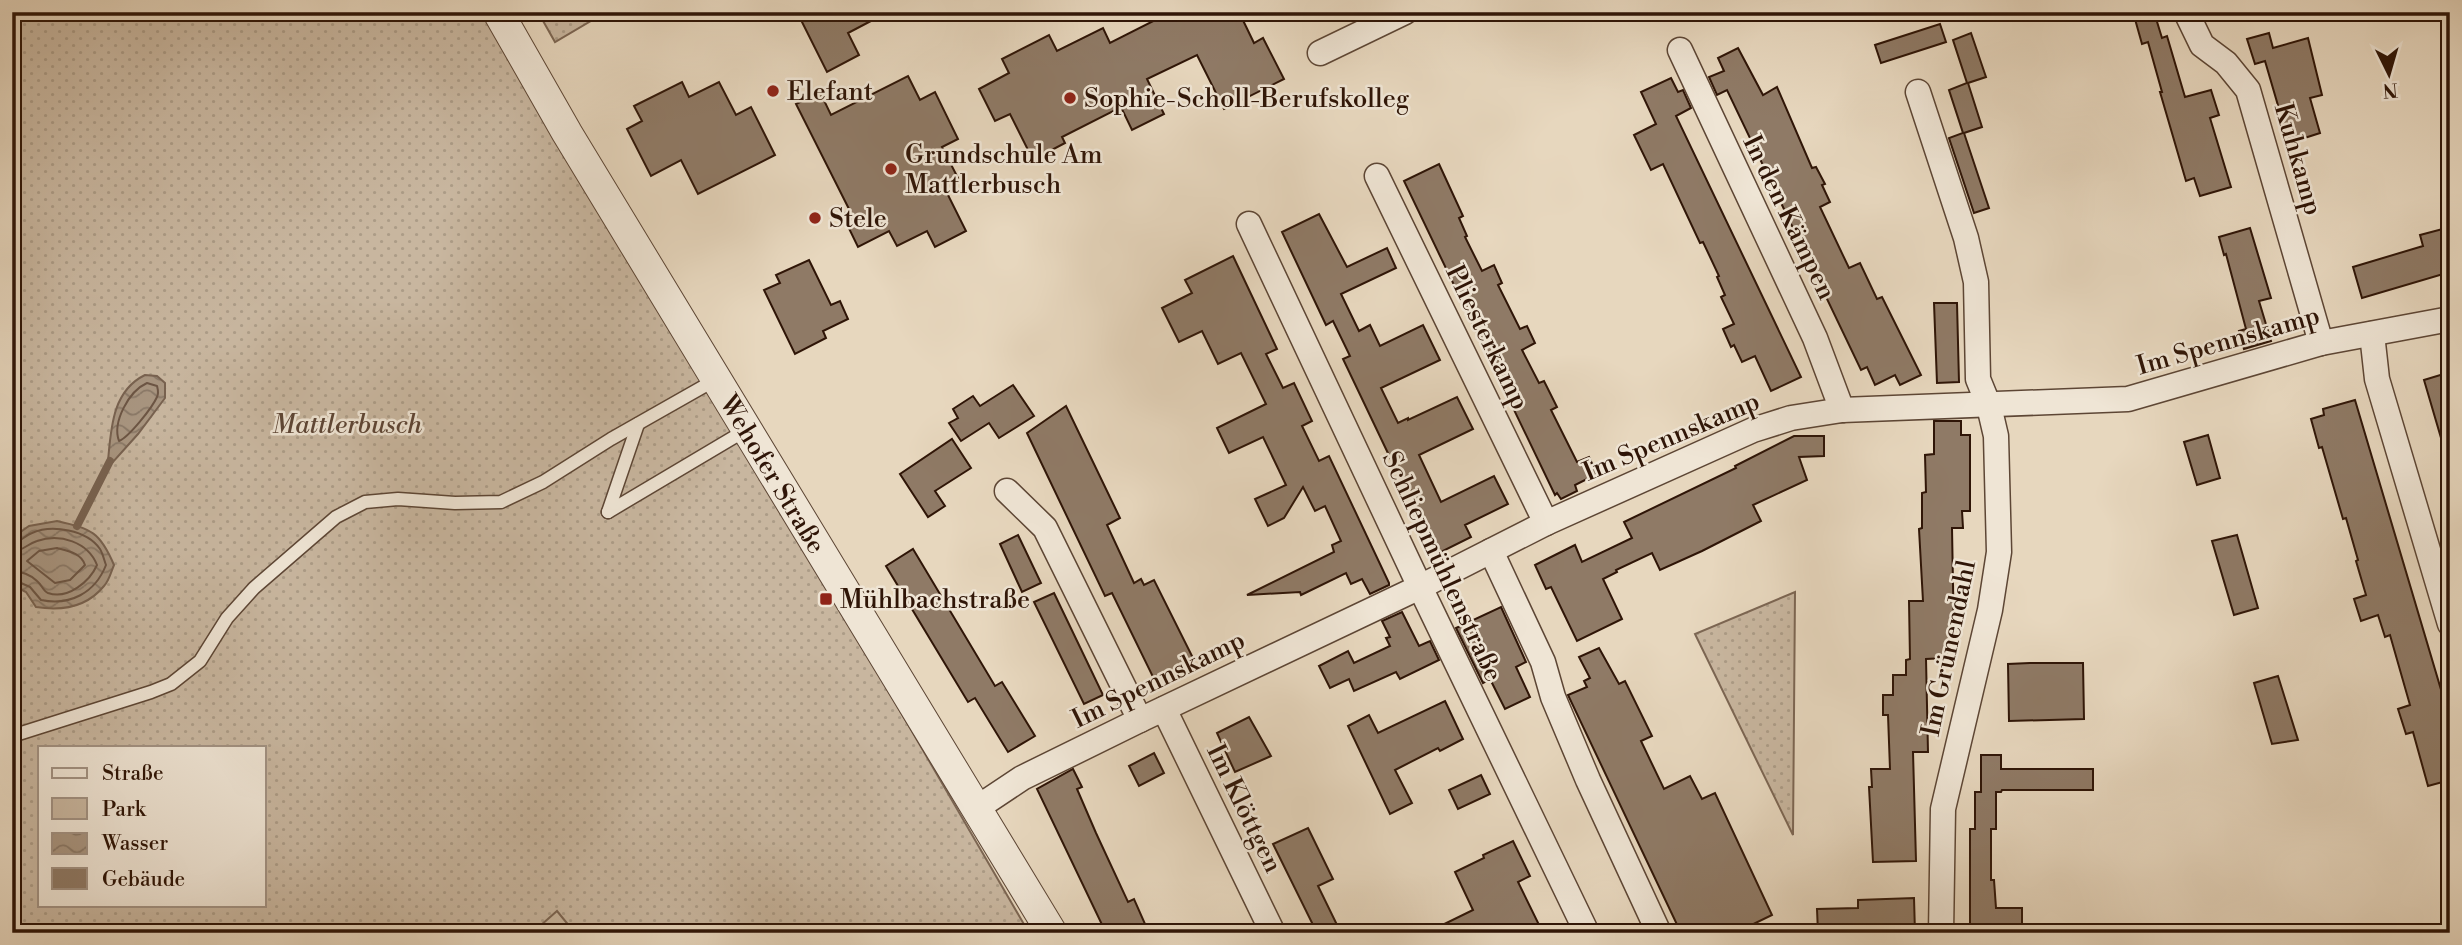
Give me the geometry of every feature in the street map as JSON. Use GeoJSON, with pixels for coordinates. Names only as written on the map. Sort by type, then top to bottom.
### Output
{"type":"FeatureCollection","features":[{"type":"Feature","properties":{"kind":"street","name":"Wehofer Straße"},"geometry":{"type":"LineString","coordinates":[[498,12],[715,380],[1052,933]]}},
{"type":"Feature","properties":{"kind":"street"},"geometry":{"type":"LineString","coordinates":[[1320,52],[1405,12]]}},
{"type":"Feature","properties":{"kind":"street","name":"Kuhkamp"},"geometry":{"type":"LineString","coordinates":[[2186,12],[2202,45],[2226,63],[2248,90],[2321,343]]}},
{"type":"Feature","properties":{"kind":"street","name":"In den Kämpen"},"geometry":{"type":"LineString","coordinates":[[1680,50],[1809,326],[1842,410]]}},
{"type":"Feature","properties":{"kind":"street","name":"Im Grünendahl"},"geometry":{"type":"LineString","coordinates":[[1918,92],[1966,238],[1976,282],[1978,379],[1989,405],[1996,436],[1999,552],[1990,610],[1942,809],[1941,933]]}},
{"type":"Feature","properties":{"kind":"street","name":"Pliesterkamp"},"geometry":{"type":"LineString","coordinates":[[1377,176],[1546,523]]}},
{"type":"Feature","properties":{"kind":"street","name":"Schliepmühlenstraße"},"geometry":{"type":"LineString","coordinates":[[1249,224],[1419,587],[1587,933]]}},
{"type":"Feature","properties":{"kind":"street","name":"Im Spennskamp"},"geometry":{"type":"LineString","coordinates":[[977,808],[1022,778],[1140,720],[1419,587],[1546,523],[1753,430],[1791,418],[1842,410],[2128,399],[2321,343],[2450,318]]}},
{"type":"Feature","properties":{"kind":"street"},"geometry":{"type":"LineString","coordinates":[[2372,334],[2377,379],[2450,624]]}},
{"type":"Feature","properties":{"kind":"street"},"geometry":{"type":"LineString","coordinates":[[1007,491],[1045,528],[1140,720]]}},
{"type":"Feature","properties":{"kind":"street","name":"Schliepmühlenstraße"},"geometry":{"type":"LineString","coordinates":[[1491,551],[1543,662],[1553,697],[1588,780],[1659,933]]}},
{"type":"Feature","properties":{"kind":"street","name":"Im Klöttgen"},"geometry":{"type":"LineString","coordinates":[[1164,709],[1273,933]]}},
{"type":"Feature","properties":{"kind":"lane"},"geometry":{"type":"LineString","coordinates":[[12,736],[171,684],[200,661],[227,618],[254,588],[336,517],[365,502],[398,499],[455,503],[501,502],[543,482],[715,380]]}},
{"type":"Feature","properties":{"kind":"lane"},"geometry":{"type":"LineString","coordinates":[[638,424],[608,512],[746,429]]}},
{"type":"Feature","properties":{"kind":"green space","name":"Mattlerbusch"},"geometry":{"type":"Polygon","coordinates":[[[12,12],[489,12],[657,292],[1029,933],[12,933],[12,12]]]}},
{"type":"Feature","properties":{"kind":"green space"},"geometry":{"type":"Polygon","coordinates":[[[538,12],[606,12],[555,42],[538,12]]]}},
{"type":"Feature","properties":{"kind":"green space"},"geometry":{"type":"Polygon","coordinates":[[[1795,592],[1793,835],[1695,634],[1795,592]]]}},
{"type":"Feature","properties":{"kind":"green space"},"geometry":{"type":"Polygon","coordinates":[[[557,911],[575,933],[532,933],[557,911]]]}},
{"type":"Feature","properties":{"kind":"water"},"geometry":{"type":"Polygon","coordinates":[[[145,375],[157,376],[165,383],[165,398],[113,462],[108,461],[115,412],[126,391],[145,375]]]}},
{"type":"Feature","properties":{"kind":"water"},"geometry":{"type":"Polygon","coordinates":[[[57,521],[93,534],[104,545],[114,565],[106,584],[90,599],[64,608],[36,607],[26,592],[12,585],[12,538],[29,526],[57,521]]]}},
{"type":"Feature","properties":{"kind":"building"},"geometry":{"type":"Polygon","coordinates":[[[797,12],[888,12],[848,33],[859,55],[827,72],[797,12]]]}},
{"type":"Feature","properties":{"kind":"building","name":"Sophie-Scholl-Berufskolleg"},"geometry":{"type":"Polygon","coordinates":[[[1171,12],[1239,12],[1254,43],[1263,38],[1284,79],[1224,109],[1197,55],[1147,79],[1164,114],[1132,130],[1121,107],[1062,137],[1065,143],[1033,160],[1010,114],[995,121],[979,89],[1009,73],[1002,59],[1049,35],[1057,51],[1103,28],[1110,43],[1171,12]]]}},
{"type":"Feature","properties":{"kind":"building"},"geometry":{"type":"Polygon","coordinates":[[[2133,12],[2154,12],[2162,38],[2167,36],[2185,97],[2211,90],[2219,115],[2210,118],[2231,187],[2200,196],[2194,178],[2186,181],[2148,42],[2142,44],[2133,12]]]}},
{"type":"Feature","properties":{"kind":"building"},"geometry":{"type":"Polygon","coordinates":[[[1940,24],[1946,42],[1881,63],[1875,45],[1940,24]]]}},
{"type":"Feature","properties":{"kind":"building"},"geometry":{"type":"Polygon","coordinates":[[[1971,33],[1986,77],[1968,83],[1982,127],[1964,133],[1989,208],[1974,213],[1949,138],[1963,133],[1949,90],[1967,83],[1953,40],[1971,33]]]}},
{"type":"Feature","properties":{"kind":"building"},"geometry":{"type":"Polygon","coordinates":[[[2269,33],[2273,48],[2308,38],[2322,95],[2310,98],[2320,133],[2289,143],[2265,61],[2255,64],[2247,39],[2269,33]]]}},
{"type":"Feature","properties":{"kind":"building"},"geometry":{"type":"Polygon","coordinates":[[[1738,48],[1763,95],[1777,87],[1812,168],[1816,167],[1825,184],[1822,185],[1830,202],[1820,207],[1849,268],[1860,263],[1877,299],[1882,297],[1921,375],[1900,385],[1895,375],[1875,385],[1867,367],[1861,370],[1727,90],[1717,95],[1709,77],[1724,71],[1718,58],[1738,48]]]}},
{"type":"Feature","properties":{"kind":"building","name":"Grundschule Am Mattlerbusch"},"geometry":{"type":"Polygon","coordinates":[[[908,76],[920,100],[935,92],[958,139],[942,147],[958,178],[943,185],[966,231],[935,247],[927,231],[897,246],[889,231],[858,247],[842,214],[850,211],[796,104],[820,92],[831,115],[908,76]]]}},
{"type":"Feature","properties":{"kind":"building"},"geometry":{"type":"Polygon","coordinates":[[[1671,78],[1678,92],[1683,90],[1691,108],[1676,116],[1801,377],[1771,391],[1755,356],[1742,362],[1734,345],[1731,347],[1723,329],[1734,324],[1721,297],[1725,295],[1717,277],[1719,276],[1703,242],[1700,243],[1663,164],[1651,170],[1634,135],[1656,124],[1641,92],[1671,78]]]}},
{"type":"Feature","properties":{"kind":"building"},"geometry":{"type":"Polygon","coordinates":[[[682,82],[689,97],[719,82],[736,115],[751,107],[775,155],[698,194],[681,160],[651,176],[627,129],[642,121],[634,106],[682,82]]]}},
{"type":"Feature","properties":{"kind":"building"},"geometry":{"type":"Polygon","coordinates":[[[1439,164],[1463,216],[1459,218],[1467,236],[1465,237],[1482,271],[1494,265],[1502,283],[1498,285],[1520,329],[1527,326],[1535,343],[1522,350],[1539,383],[1544,381],[1557,407],[1551,410],[1577,462],[1589,457],[1597,474],[1575,485],[1577,491],[1561,499],[1557,493],[1555,495],[1404,181],[1439,164]]]}},
{"type":"Feature","properties":{"kind":"building"},"geometry":{"type":"Polygon","coordinates":[[[1319,214],[1347,267],[1387,248],[1396,268],[1341,294],[1359,331],[1370,325],[1380,346],[1423,325],[1440,360],[1381,388],[1398,423],[1457,397],[1473,429],[1419,455],[1441,502],[1494,476],[1508,504],[1465,525],[1471,537],[1437,554],[1413,505],[1417,503],[1400,469],[1396,470],[1343,359],[1350,356],[1333,321],[1326,325],[1282,232],[1319,214]]]}},
{"type":"Feature","properties":{"kind":"building"},"geometry":{"type":"Polygon","coordinates":[[[2450,227],[2450,272],[2362,298],[2353,267],[2423,246],[2420,235],[2450,227]]]}},
{"type":"Feature","properties":{"kind":"building"},"geometry":{"type":"Polygon","coordinates":[[[2250,228],[2271,298],[2259,301],[2271,341],[2244,349],[2239,331],[2246,329],[2219,237],[2250,228]]]}},
{"type":"Feature","properties":{"kind":"building"},"geometry":{"type":"Polygon","coordinates":[[[1233,256],[1277,349],[1266,354],[1283,388],[1294,383],[1312,421],[1302,426],[1319,461],[1329,456],[1389,583],[1370,594],[1362,579],[1351,584],[1346,573],[1301,595],[1300,592],[1247,595],[1334,552],[1332,545],[1341,541],[1325,506],[1315,511],[1303,487],[1284,518],[1268,526],[1255,499],[1286,485],[1263,437],[1229,453],[1217,428],[1266,404],[1241,353],[1218,364],[1202,331],[1179,342],[1162,308],[1192,293],[1185,280],[1233,256]]]}},
{"type":"Feature","properties":{"kind":"building"},"geometry":{"type":"Polygon","coordinates":[[[809,260],[831,305],[840,301],[848,319],[823,331],[826,338],[795,354],[764,290],[780,283],[776,275],[809,260]]]}},
{"type":"Feature","properties":{"kind":"building"},"geometry":{"type":"Polygon","coordinates":[[[1934,303],[1957,303],[1959,382],[1937,383],[1934,303]]]}},
{"type":"Feature","properties":{"kind":"building"},"geometry":{"type":"Polygon","coordinates":[[[2450,372],[2450,447],[2444,448],[2424,380],[2450,372]]]}},
{"type":"Feature","properties":{"kind":"building"},"geometry":{"type":"Polygon","coordinates":[[[1013,385],[1034,416],[999,438],[989,423],[961,441],[949,423],[958,418],[953,409],[973,396],[980,406],[1013,385]]]}},
{"type":"Feature","properties":{"kind":"building"},"geometry":{"type":"Polygon","coordinates":[[[2355,400],[2450,720],[2450,780],[2428,786],[2413,732],[2406,734],[2398,709],[2410,705],[2390,635],[2385,637],[2378,615],[2361,621],[2354,599],[2366,595],[2356,561],[2358,560],[2311,419],[2324,415],[2323,409],[2355,400]]]}},
{"type":"Feature","properties":{"kind":"building"},"geometry":{"type":"Polygon","coordinates":[[[1066,406],[1120,518],[1107,525],[1134,583],[1141,579],[1144,585],[1154,580],[1194,660],[1154,679],[1112,593],[1105,596],[1027,433],[1066,406]]]}},
{"type":"Feature","properties":{"kind":"building"},"geometry":{"type":"Polygon","coordinates":[[[1934,421],[1961,421],[1961,435],[1970,435],[1970,511],[1962,511],[1963,528],[1952,528],[1954,641],[1947,641],[1947,658],[1926,659],[1928,752],[1913,752],[1916,861],[1873,862],[1869,787],[1872,787],[1871,769],[1890,769],[1888,715],[1883,715],[1883,695],[1893,695],[1893,675],[1906,675],[1906,660],[1910,659],[1909,601],[1923,601],[1919,529],[1922,528],[1922,493],[1926,492],[1925,455],[1934,454],[1934,421]]]}},
{"type":"Feature","properties":{"kind":"building"},"geometry":{"type":"Polygon","coordinates":[[[2208,435],[2220,478],[2197,485],[2184,442],[2208,435]]]}},
{"type":"Feature","properties":{"kind":"building"},"geometry":{"type":"Polygon","coordinates":[[[1794,436],[1824,436],[1824,456],[1799,457],[1807,480],[1753,505],[1761,521],[1702,551],[1660,570],[1652,553],[1603,579],[1622,619],[1577,641],[1551,587],[1546,589],[1535,565],[1575,545],[1582,562],[1632,538],[1624,522],[1736,468],[1735,466],[1794,436]]]}},
{"type":"Feature","properties":{"kind":"building"},"geometry":{"type":"Polygon","coordinates":[[[952,439],[971,468],[935,491],[945,506],[928,517],[900,474],[952,439]]]}},
{"type":"Feature","properties":{"kind":"building"},"geometry":{"type":"Polygon","coordinates":[[[1018,535],[1041,583],[1022,592],[1000,544],[1018,535]]]}},
{"type":"Feature","properties":{"kind":"building"},"geometry":{"type":"Polygon","coordinates":[[[2237,535],[2258,608],[2234,615],[2212,541],[2237,535]]]}},
{"type":"Feature","properties":{"kind":"building"},"geometry":{"type":"Polygon","coordinates":[[[913,549],[995,686],[1002,682],[1035,736],[1008,752],[975,698],[968,702],[886,566],[913,549]]]}},
{"type":"Feature","properties":{"kind":"building"},"geometry":{"type":"Polygon","coordinates":[[[1054,593],[1103,695],[1084,704],[1034,602],[1054,593]]]}},
{"type":"Feature","properties":{"kind":"building"},"geometry":{"type":"Polygon","coordinates":[[[1501,607],[1526,662],[1516,667],[1530,697],[1505,709],[1490,679],[1483,683],[1456,628],[1501,607]]]}},
{"type":"Feature","properties":{"kind":"building"},"geometry":{"type":"Polygon","coordinates":[[[1402,612],[1419,646],[1430,641],[1439,660],[1400,679],[1396,672],[1354,691],[1349,679],[1330,688],[1319,666],[1348,651],[1354,663],[1390,646],[1386,638],[1390,637],[1382,621],[1402,612]]]}},
{"type":"Feature","properties":{"kind":"building"},"geometry":{"type":"Polygon","coordinates":[[[1599,648],[1619,684],[1625,681],[1652,736],[1641,741],[1664,789],[1690,776],[1702,799],[1715,793],[1772,915],[1735,933],[1681,933],[1568,695],[1587,687],[1584,681],[1590,678],[1579,657],[1599,648]]]}},
{"type":"Feature","properties":{"kind":"building"},"geometry":{"type":"Polygon","coordinates":[[[2083,663],[2084,719],[2009,721],[2008,664],[2083,663]]]}},
{"type":"Feature","properties":{"kind":"building"},"geometry":{"type":"Polygon","coordinates":[[[2278,676],[2298,740],[2272,744],[2254,683],[2278,676]]]}},
{"type":"Feature","properties":{"kind":"building"},"geometry":{"type":"Polygon","coordinates":[[[1445,701],[1463,739],[1440,751],[1438,748],[1395,770],[1412,803],[1390,814],[1348,726],[1369,715],[1378,733],[1445,701]]]}},
{"type":"Feature","properties":{"kind":"building"},"geometry":{"type":"Polygon","coordinates":[[[1249,717],[1271,756],[1235,772],[1217,733],[1249,717]]]}},
{"type":"Feature","properties":{"kind":"building"},"geometry":{"type":"Polygon","coordinates":[[[1154,753],[1164,773],[1139,786],[1129,766],[1154,753]]]}},
{"type":"Feature","properties":{"kind":"building"},"geometry":{"type":"Polygon","coordinates":[[[1981,755],[2001,755],[2001,769],[2093,769],[2093,790],[1996,792],[1996,829],[1991,829],[1991,880],[1994,880],[1996,908],[2022,908],[2022,933],[1970,933],[1970,829],[1975,829],[1975,792],[1981,792],[1981,755]]]}},
{"type":"Feature","properties":{"kind":"building"},"geometry":{"type":"Polygon","coordinates":[[[1073,769],[1082,787],[1077,789],[1096,833],[1128,902],[1134,899],[1149,933],[1106,933],[1037,789],[1073,769]]]}},
{"type":"Feature","properties":{"kind":"building"},"geometry":{"type":"Polygon","coordinates":[[[1481,775],[1490,794],[1458,809],[1449,790],[1481,775]]]}},
{"type":"Feature","properties":{"kind":"building"},"geometry":{"type":"Polygon","coordinates":[[[1308,828],[1333,879],[1318,886],[1341,933],[1317,933],[1273,844],[1308,828]]]}},
{"type":"Feature","properties":{"kind":"building"},"geometry":{"type":"Polygon","coordinates":[[[1513,841],[1530,876],[1518,882],[1543,933],[1426,933],[1473,910],[1455,872],[1513,841]]]}},
{"type":"Feature","properties":{"kind":"building"},"geometry":{"type":"Polygon","coordinates":[[[1914,898],[1915,933],[1818,933],[1817,909],[1858,908],[1858,900],[1914,898]]]}},
{"type":"Feature","properties":{"kind":"waterway"},"geometry":{"type":"LineString","coordinates":[[77,526],[110,461]]}},
{"type":"Feature","properties":{"kind":"place","name":"Elefant"},"geometry":{"type":"Point","coordinates":[773,91]}},
{"type":"Feature","properties":{"kind":"place","name":"Sophie-Scholl-Berufskolleg"},"geometry":{"type":"Point","coordinates":[1070,98]}},
{"type":"Feature","properties":{"kind":"place","name":"Grundschule Am Mattlerbusch"},"geometry":{"type":"Point","coordinates":[891,169]}},
{"type":"Feature","properties":{"kind":"place","name":"Stele"},"geometry":{"type":"Point","coordinates":[815,218]}},
{"type":"Feature","properties":{"kind":"place","name":"Mühlbachstraße"},"geometry":{"type":"Point","coordinates":[826,599]}}]}
